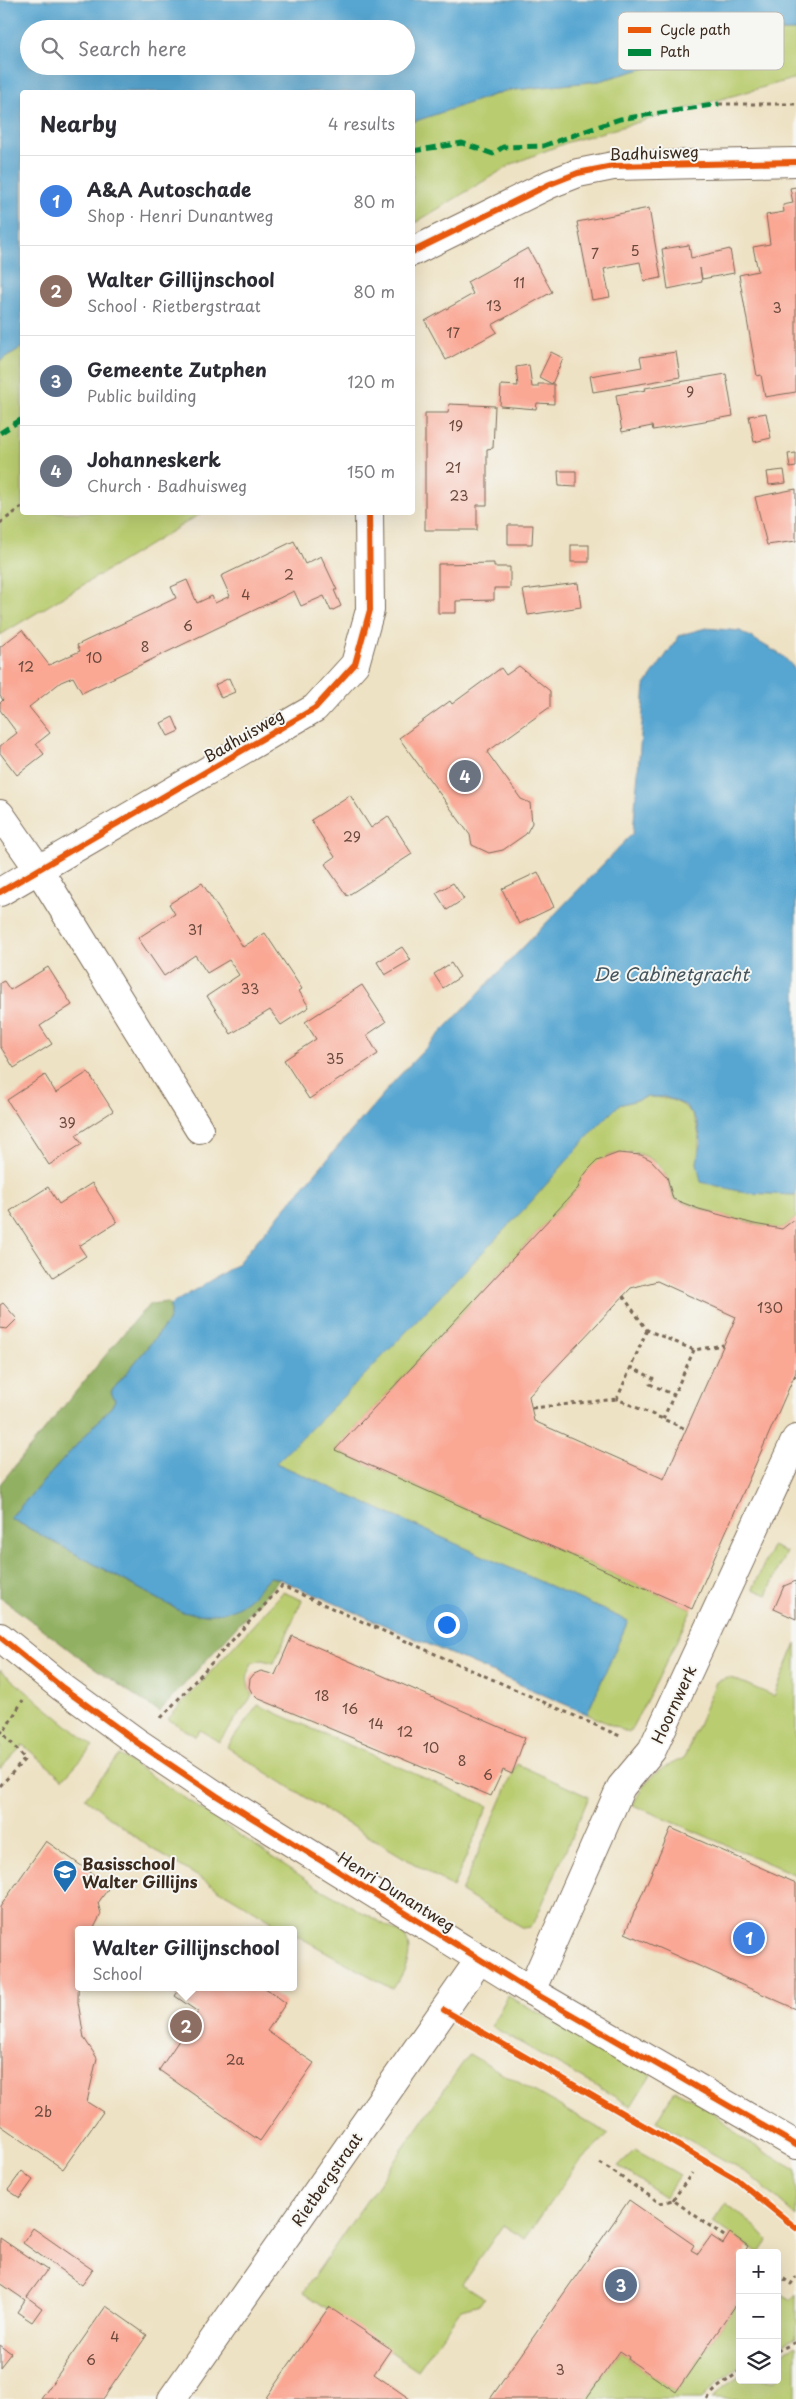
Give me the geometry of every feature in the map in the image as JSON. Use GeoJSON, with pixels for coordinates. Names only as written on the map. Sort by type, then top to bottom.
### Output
{"type":"FeatureCollection","features":[{"type":"Feature","properties":{"kind":"street","name":"Badhuisweg"},"geometry":{"type":"LineString","coordinates":[[415,251],[550,184],[578,173],[613,166],[796,162]]}},
{"type":"Feature","properties":{"kind":"street","name":"Badhuisweg"},"geometry":{"type":"LineString","coordinates":[[0,892],[315,708],[356,664],[370,610],[369,515]]}},
{"type":"Feature","properties":{"kind":"street"},"geometry":{"type":"LineString","coordinates":[[0,814],[38,870],[199,1129]]}},
{"type":"Feature","properties":{"kind":"street","name":"Hoornwerk"},"geometry":{"type":"LineString","coordinates":[[531,1991],[620,1787],[652,1750],[796,1440]]}},
{"type":"Feature","properties":{"kind":"street","name":"Henri Dunantweg"},"geometry":{"type":"LineString","coordinates":[[0,1637],[138,1743],[217,1796],[531,1991],[796,2145]]}},
{"type":"Feature","properties":{"kind":"street","name":"Rietbergstraat"},"geometry":{"type":"LineString","coordinates":[[172,2399],[480,1959]]}},
{"type":"Feature","properties":{"kind":"path"},"geometry":{"type":"LineString","coordinates":[[719,104],[796,104]]}},
{"type":"Feature","properties":{"kind":"path"},"geometry":{"type":"LineString","coordinates":[[0,523],[20,508]]}},
{"type":"Feature","properties":{"kind":"path"},"geometry":{"type":"LineString","coordinates":[[623,1296],[647,1330],[694,1350],[723,1345]]}},
{"type":"Feature","properties":{"kind":"path"},"geometry":{"type":"LineString","coordinates":[[617,1399],[647,1330]]}},
{"type":"Feature","properties":{"kind":"path"},"geometry":{"type":"LineString","coordinates":[[663,1419],[694,1350]]}},
{"type":"Feature","properties":{"kind":"path"},"geometry":{"type":"LineString","coordinates":[[630,1367],[653,1378],[650,1384],[674,1395]]}},
{"type":"Feature","properties":{"kind":"path"},"geometry":{"type":"LineString","coordinates":[[532,1408],[617,1399],[686,1429]]}},
{"type":"Feature","properties":{"kind":"path"},"geometry":{"type":"LineString","coordinates":[[138,1743],[282,1586],[652,1750]]}},
{"type":"Feature","properties":{"kind":"path"},"geometry":{"type":"LineString","coordinates":[[0,1786],[25,1759],[2,1732],[42,1670]]}},
{"type":"Feature","properties":{"kind":"path"},"geometry":{"type":"LineString","coordinates":[[600,2163],[660,2203],[673,2200],[692,2173]]}},
{"type":"Feature","properties":{"kind":"path"},"geometry":{"type":"LineString","coordinates":[[673,2200],[727,2238]]}},
{"type":"Feature","properties":{"kind":"path"},"geometry":{"type":"LineString","coordinates":[[781,2277],[791,2284],[796,2277]]}},
{"type":"Feature","properties":{"kind":"path"},"geometry":{"type":"LineString","coordinates":[[781,2349],[796,2342]]}},
{"type":"Feature","properties":{"kind":"path"},"geometry":{"type":"LineString","coordinates":[[707,2399],[717,2388],[736,2375]]}},
{"type":"Feature","properties":{"kind":"green space"},"geometry":{"type":"Polygon","coordinates":[[[784,31],[796,31],[796,78],[568,142],[512,164],[415,223],[415,121],[505,91],[599,81],[639,70],[784,70],[784,31]]]}},
{"type":"Feature","properties":{"kind":"green space"},"geometry":{"type":"Polygon","coordinates":[[[20,348],[20,515],[199,515],[0,635],[0,361],[20,348]]]}},
{"type":"Feature","properties":{"kind":"green space"},"geometry":{"type":"Polygon","coordinates":[[[648,1097],[663,1098],[676,1102],[685,1107],[692,1115],[699,1135],[697,1163],[747,1193],[796,1195],[796,1218],[782,1229],[740,1220],[700,1208],[673,1199],[666,1176],[657,1164],[645,1156],[633,1153],[619,1153],[606,1157],[585,1175],[578,1188],[335,1450],[692,1609],[629,1733],[587,1714],[628,1621],[276,1463],[619,1105],[648,1097]]]}},
{"type":"Feature","properties":{"kind":"green space"},"geometry":{"type":"Polygon","coordinates":[[[167,1302],[170,1305],[168,1322],[111,1392],[115,1400],[112,1406],[10,1518],[182,1612],[259,1587],[269,1577],[280,1579],[159,1712],[80,1658],[0,1597],[0,1484],[137,1317],[151,1304],[167,1302]]]}},
{"type":"Feature","properties":{"kind":"green space"},"geometry":{"type":"Polygon","coordinates":[[[772,1546],[786,1552],[767,1595],[753,1589],[772,1546]]]}},
{"type":"Feature","properties":{"kind":"green space"},"geometry":{"type":"Polygon","coordinates":[[[283,1592],[302,1600],[274,1663],[262,1660],[252,1663],[248,1672],[248,1680],[252,1696],[219,1742],[200,1730],[195,1736],[168,1719],[283,1592]]]}},
{"type":"Feature","properties":{"kind":"green space"},"geometry":{"type":"Polygon","coordinates":[[[796,1643],[796,1875],[633,1805],[643,1787],[653,1775],[684,1758],[716,1682],[727,1678],[734,1679],[774,1696],[796,1643]]]}},
{"type":"Feature","properties":{"kind":"green space"},"geometry":{"type":"Polygon","coordinates":[[[0,1670],[93,1746],[63,1779],[23,1745],[0,1769],[0,1670]]]}},
{"type":"Feature","properties":{"kind":"green space"},"geometry":{"type":"Polygon","coordinates":[[[258,1705],[488,1806],[453,1887],[338,1818],[227,1747],[258,1705]]]}},
{"type":"Feature","properties":{"kind":"green space"},"geometry":{"type":"Polygon","coordinates":[[[120,1755],[319,1888],[405,1936],[409,1950],[407,1964],[393,1989],[297,1936],[297,1926],[279,1926],[149,1847],[85,1798],[120,1755]]]}},
{"type":"Feature","properties":{"kind":"green space"},"geometry":{"type":"Polygon","coordinates":[[[517,1764],[589,1797],[534,1923],[530,1927],[524,1928],[461,1892],[517,1764]]]}},
{"type":"Feature","properties":{"kind":"green space"},"geometry":{"type":"Polygon","coordinates":[[[508,1996],[651,2074],[631,2106],[491,2026],[508,1996]]]}},
{"type":"Feature","properties":{"kind":"green space"},"geometry":{"type":"Polygon","coordinates":[[[469,2054],[609,2134],[576,2165],[525,2239],[503,2225],[462,2284],[484,2298],[480,2304],[461,2309],[418,2370],[303,2292],[469,2054]]]}},
{"type":"Feature","properties":{"kind":"green space"},"geometry":{"type":"Polygon","coordinates":[[[675,2090],[708,2107],[742,2139],[796,2170],[796,2216],[750,2175],[656,2121],[675,2090]]]}},
{"type":"Feature","properties":{"kind":"green space"},"geometry":{"type":"Polygon","coordinates":[[[635,2150],[680,2175],[665,2197],[618,2166],[635,2150]]]}},
{"type":"Feature","properties":{"kind":"green space"},"geometry":{"type":"Polygon","coordinates":[[[726,2203],[757,2228],[768,2240],[762,2249],[753,2249],[713,2222],[726,2203]]]}},
{"type":"Feature","properties":{"kind":"green space"},"geometry":{"type":"Polygon","coordinates":[[[781,2293],[792,2300],[796,2295],[796,2338],[781,2345],[781,2293]]]}},
{"type":"Feature","properties":{"kind":"green space"},"geometry":{"type":"Polygon","coordinates":[[[736,2305],[736,2370],[715,2385],[702,2399],[586,2399],[620,2351],[629,2357],[628,2359],[676,2392],[736,2305]]]}},
{"type":"Feature","properties":{"kind":"green space"},"geometry":{"type":"Polygon","coordinates":[[[796,2346],[796,2399],[711,2399],[736,2379],[736,2384],[781,2384],[781,2353],[796,2346]]]}},
{"type":"Feature","properties":{"kind":"water"},"geometry":{"type":"Polygon","coordinates":[[[0,0],[796,0],[796,31],[784,31],[784,12],[618,12],[618,70],[639,70],[599,81],[505,91],[415,121],[415,90],[20,90],[20,348],[0,361],[0,0]]]}},
{"type":"Feature","properties":{"kind":"water","name":"De Cabinetgracht"},"geometry":{"type":"Polygon","coordinates":[[[706,628],[740,631],[783,656],[796,670],[796,1195],[747,1193],[701,1182],[697,1163],[701,1141],[697,1121],[685,1105],[665,1097],[648,1097],[619,1105],[593,1131],[530,1203],[360,1380],[276,1463],[628,1621],[587,1714],[277,1578],[269,1577],[248,1600],[230,1610],[214,1614],[182,1612],[10,1518],[112,1406],[115,1400],[111,1392],[168,1322],[170,1305],[236,1265],[397,1078],[633,833],[645,685],[680,635],[706,628]]]}},
{"type":"Feature","properties":{"kind":"building"},"geometry":{"type":"Polygon","coordinates":[[[796,187],[796,392],[765,397],[761,375],[757,376],[739,275],[758,271],[753,247],[770,244],[766,215],[784,212],[783,205],[793,203],[790,188],[796,187]]]}},
{"type":"Feature","properties":{"kind":"building"},"geometry":{"type":"Polygon","coordinates":[[[649,208],[661,278],[644,281],[640,262],[604,269],[610,297],[592,300],[577,222],[649,208]]]}},
{"type":"Feature","properties":{"kind":"building"},"geometry":{"type":"Polygon","coordinates":[[[689,245],[691,258],[730,249],[734,273],[702,279],[700,268],[702,282],[668,289],[662,249],[689,245]]]}},
{"type":"Feature","properties":{"kind":"building"},"geometry":{"type":"Polygon","coordinates":[[[528,248],[552,292],[492,325],[497,332],[446,360],[425,321],[473,294],[467,282],[528,248]]]}},
{"type":"Feature","properties":{"kind":"building"},"geometry":{"type":"Polygon","coordinates":[[[551,352],[563,358],[552,384],[539,377],[551,352]]]}},
{"type":"Feature","properties":{"kind":"building"},"geometry":{"type":"Polygon","coordinates":[[[676,352],[680,377],[593,392],[590,376],[642,367],[640,357],[676,352]]]}},
{"type":"Feature","properties":{"kind":"building"},"geometry":{"type":"Polygon","coordinates":[[[529,365],[532,387],[538,387],[538,384],[554,384],[554,404],[537,403],[536,409],[500,406],[501,385],[518,386],[516,367],[529,365]]]}},
{"type":"Feature","properties":{"kind":"building"},"geometry":{"type":"Polygon","coordinates":[[[726,374],[733,416],[653,430],[652,426],[622,432],[616,395],[726,374]]]}},
{"type":"Feature","properties":{"kind":"building"},"geometry":{"type":"Polygon","coordinates":[[[449,404],[495,406],[493,448],[487,449],[487,505],[477,505],[477,530],[425,530],[425,413],[448,413],[449,404]]]}},
{"type":"Feature","properties":{"kind":"building"},"geometry":{"type":"Polygon","coordinates":[[[766,413],[771,438],[754,442],[749,416],[766,413]]]}},
{"type":"Feature","properties":{"kind":"building"},"geometry":{"type":"Polygon","coordinates":[[[796,453],[796,467],[790,468],[788,454],[796,453]]]}},
{"type":"Feature","properties":{"kind":"building"},"geometry":{"type":"Polygon","coordinates":[[[784,470],[786,483],[769,485],[767,472],[784,470]]]}},
{"type":"Feature","properties":{"kind":"building"},"geometry":{"type":"Polygon","coordinates":[[[558,471],[576,471],[576,487],[559,486],[558,471]]]}},
{"type":"Feature","properties":{"kind":"building"},"geometry":{"type":"Polygon","coordinates":[[[796,489],[796,541],[767,545],[755,497],[796,489]]]}},
{"type":"Feature","properties":{"kind":"building"},"geometry":{"type":"Polygon","coordinates":[[[508,525],[533,525],[532,544],[508,544],[508,525]]]}},
{"type":"Feature","properties":{"kind":"building"},"geometry":{"type":"Polygon","coordinates":[[[294,541],[305,564],[321,556],[337,590],[334,590],[341,606],[331,611],[324,596],[301,606],[294,591],[82,693],[73,677],[61,682],[29,707],[50,733],[36,744],[44,754],[17,775],[0,753],[0,746],[17,733],[0,710],[0,703],[3,700],[0,696],[0,647],[22,630],[49,665],[80,651],[77,645],[176,598],[171,587],[187,580],[197,603],[212,596],[215,603],[230,596],[221,576],[294,541]]]}},
{"type":"Feature","properties":{"kind":"building"},"geometry":{"type":"Polygon","coordinates":[[[571,545],[589,545],[589,562],[571,562],[571,545]]]}},
{"type":"Feature","properties":{"kind":"building"},"geometry":{"type":"Polygon","coordinates":[[[494,563],[494,567],[510,567],[510,588],[494,588],[494,600],[456,601],[456,613],[438,613],[438,564],[494,563]]]}},
{"type":"Feature","properties":{"kind":"building"},"geometry":{"type":"Polygon","coordinates":[[[578,583],[581,607],[528,615],[523,590],[578,583]]]}},
{"type":"Feature","properties":{"kind":"building"},"geometry":{"type":"Polygon","coordinates":[[[519,666],[550,691],[550,707],[487,752],[521,799],[530,803],[532,823],[526,834],[503,850],[489,853],[472,845],[470,835],[399,738],[450,701],[452,704],[501,668],[506,675],[519,666]]]}},
{"type":"Feature","properties":{"kind":"building"},"geometry":{"type":"Polygon","coordinates":[[[229,678],[235,692],[221,698],[215,685],[229,678]]]}},
{"type":"Feature","properties":{"kind":"building"},"geometry":{"type":"Polygon","coordinates":[[[173,717],[179,731],[168,736],[161,723],[173,717]]]}},
{"type":"Feature","properties":{"kind":"building"},"geometry":{"type":"Polygon","coordinates":[[[350,795],[371,828],[388,816],[412,854],[347,896],[325,864],[335,857],[311,820],[350,795]]]}},
{"type":"Feature","properties":{"kind":"building"},"geometry":{"type":"Polygon","coordinates":[[[538,872],[554,907],[519,924],[502,889],[538,872]]]}},
{"type":"Feature","properties":{"kind":"building"},"geometry":{"type":"Polygon","coordinates":[[[202,883],[243,947],[265,933],[302,989],[299,991],[309,1007],[281,1025],[270,1010],[231,1034],[207,996],[239,975],[229,960],[207,973],[195,955],[164,976],[138,938],[175,914],[169,904],[202,883]]]}},
{"type":"Feature","properties":{"kind":"building"},"geometry":{"type":"Polygon","coordinates":[[[453,883],[464,899],[447,910],[436,893],[453,883]]]}},
{"type":"Feature","properties":{"kind":"building"},"geometry":{"type":"Polygon","coordinates":[[[402,947],[411,960],[385,975],[377,962],[402,947]]]}},
{"type":"Feature","properties":{"kind":"building"},"geometry":{"type":"Polygon","coordinates":[[[451,963],[460,977],[443,988],[434,974],[451,963]]]}},
{"type":"Feature","properties":{"kind":"building"},"geometry":{"type":"Polygon","coordinates":[[[48,967],[72,1005],[40,1026],[52,1044],[14,1068],[0,1046],[0,983],[4,981],[10,990],[48,967]]]}},
{"type":"Feature","properties":{"kind":"building"},"geometry":{"type":"Polygon","coordinates":[[[362,985],[386,1022],[367,1035],[378,1054],[309,1099],[284,1060],[316,1039],[305,1022],[362,985]]]}},
{"type":"Feature","properties":{"kind":"building"},"geometry":{"type":"Polygon","coordinates":[[[88,1072],[113,1111],[76,1135],[82,1144],[49,1165],[7,1100],[45,1075],[56,1093],[88,1072]]]}},
{"type":"Feature","properties":{"kind":"building"},"geometry":{"type":"Polygon","coordinates":[[[618,1153],[641,1155],[651,1160],[667,1177],[673,1199],[699,1209],[754,1224],[782,1229],[796,1218],[796,1372],[692,1609],[335,1450],[578,1188],[582,1178],[597,1161],[618,1153]],[[657,1281],[631,1288],[529,1396],[534,1421],[664,1479],[736,1317],[657,1281]]]}},
{"type":"Feature","properties":{"kind":"building"},"geometry":{"type":"Polygon","coordinates":[[[92,1183],[117,1222],[79,1246],[86,1256],[53,1277],[10,1211],[48,1187],[59,1204],[92,1183]]]}},
{"type":"Feature","properties":{"kind":"building"},"geometry":{"type":"Polygon","coordinates":[[[3,1303],[17,1319],[7,1329],[0,1328],[0,1305],[3,1303]]]}},
{"type":"Feature","properties":{"kind":"building"},"geometry":{"type":"Polygon","coordinates":[[[796,1581],[796,1619],[774,1609],[784,1586],[796,1581]]]}},
{"type":"Feature","properties":{"kind":"building"},"geometry":{"type":"Polygon","coordinates":[[[292,1636],[525,1738],[512,1774],[503,1770],[491,1796],[257,1698],[249,1687],[250,1679],[254,1674],[261,1671],[275,1675],[292,1636]]]}},
{"type":"Feature","properties":{"kind":"building"},"geometry":{"type":"Polygon","coordinates":[[[671,1828],[796,1883],[796,2009],[625,1933],[671,1828]]]}},
{"type":"Feature","properties":{"kind":"building"},"geometry":{"type":"Polygon","coordinates":[[[46,1841],[110,1886],[98,1903],[101,1914],[95,1926],[75,1926],[75,1991],[78,1991],[78,2002],[84,2038],[97,2058],[87,2102],[103,2112],[63,2169],[0,2125],[0,1907],[46,1841]]]}},
{"type":"Feature","properties":{"kind":"building"},"geometry":{"type":"Polygon","coordinates":[[[178,1991],[270,1991],[286,2003],[267,2031],[314,2063],[260,2141],[159,2070],[198,2012],[175,1996],[178,1991]]]}},
{"type":"Feature","properties":{"kind":"building"},"geometry":{"type":"Polygon","coordinates":[[[22,2171],[33,2180],[20,2198],[8,2190],[22,2171]]]}},
{"type":"Feature","properties":{"kind":"building"},"geometry":{"type":"Polygon","coordinates":[[[629,2200],[694,2245],[691,2250],[698,2254],[711,2236],[723,2244],[730,2233],[748,2246],[746,2249],[736,2249],[736,2305],[676,2392],[628,2359],[629,2357],[620,2351],[586,2399],[490,2399],[629,2200]]]}},
{"type":"Feature","properties":{"kind":"building"},"geometry":{"type":"Polygon","coordinates":[[[33,2228],[93,2270],[82,2285],[23,2243],[33,2228]]]}},
{"type":"Feature","properties":{"kind":"building"},"geometry":{"type":"Polygon","coordinates":[[[0,2238],[47,2270],[27,2297],[42,2308],[32,2322],[17,2312],[25,2300],[0,2283],[0,2238]]]}},
{"type":"Feature","properties":{"kind":"building"},"geometry":{"type":"Polygon","coordinates":[[[106,2306],[147,2335],[103,2399],[41,2399],[106,2306]]]}},
{"type":"Feature","properties":{"kind":"building"},"geometry":{"type":"Polygon","coordinates":[[[329,2307],[391,2349],[374,2374],[410,2399],[265,2399],[329,2307]]]}},
{"type":"Feature","properties":{"kind":"building"},"geometry":{"type":"Polygon","coordinates":[[[0,2345],[11,2353],[0,2367],[0,2345]]]}},
{"type":"Feature","properties":{"kind":"marked path"},"geometry":{"type":"LineString","coordinates":[[415,151],[462,143],[493,154],[503,147],[543,146],[620,119],[719,104]]}},
{"type":"Feature","properties":{"kind":"marked path"},"geometry":{"type":"LineString","coordinates":[[0,433],[20,420]]}},
{"type":"Feature","properties":{"kind":"cycle path"},"geometry":{"type":"LineString","coordinates":[[415,251],[550,184],[578,173],[613,166],[796,162]]}},
{"type":"Feature","properties":{"kind":"cycle path"},"geometry":{"type":"LineString","coordinates":[[0,892],[315,708],[355,664],[370,610],[369,515]]}},
{"type":"Feature","properties":{"kind":"cycle path"},"geometry":{"type":"LineString","coordinates":[[0,1637],[63,1688],[138,1743],[217,1796],[531,1991],[796,2145]]}},
{"type":"Feature","properties":{"kind":"cycle path"},"geometry":{"type":"LineString","coordinates":[[444,2010],[736,2179],[796,2228]]}},
{"type":"Feature","properties":{"kind":"place","name":"Johanneskerk"},"geometry":{"type":"Point","coordinates":[465,776]}},
{"type":"Feature","properties":{"kind":"place","name":"Basisschool Walter Gillijns"},"geometry":{"type":"Point","coordinates":[65,1893]}},
{"type":"Feature","properties":{"kind":"place","name":"A&A Autoschade"},"geometry":{"type":"Point","coordinates":[749,1938]}},
{"type":"Feature","properties":{"kind":"place","name":"Walter Gillijnschool"},"geometry":{"type":"Point","coordinates":[186,2026]}},
{"type":"Feature","properties":{"kind":"place","name":"Gemeente Zutphen"},"geometry":{"type":"Point","coordinates":[621,2285]}}]}
